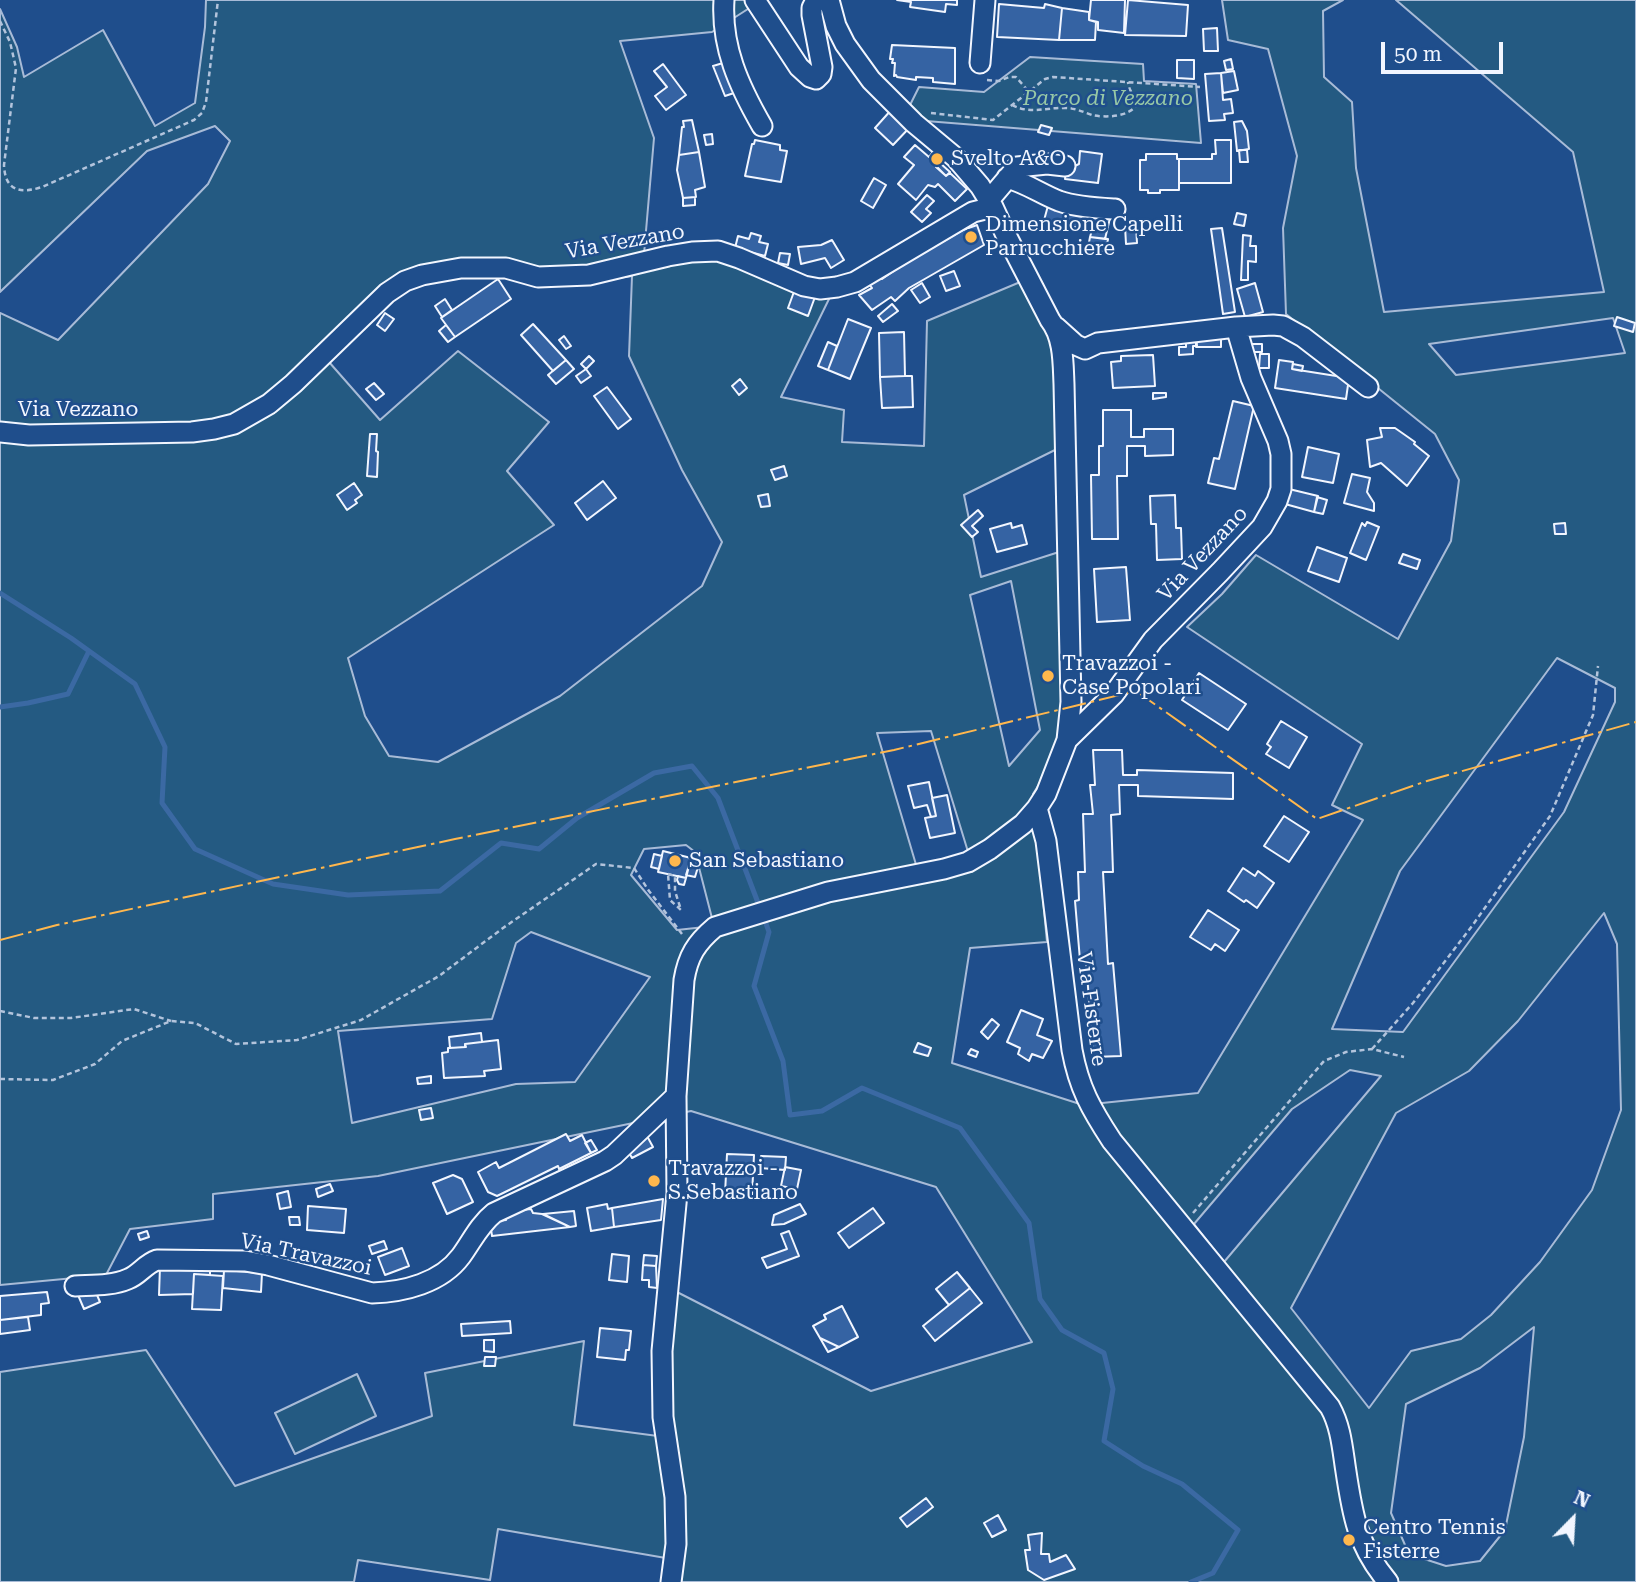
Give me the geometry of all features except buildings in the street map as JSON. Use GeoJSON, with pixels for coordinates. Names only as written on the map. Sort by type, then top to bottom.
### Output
{"type":"FeatureCollection","features":[{"type":"Feature","properties":{"kind":"street"},"geometry":{"type":"LineString","coordinates":[[724,0],[729,56],[745,96],[762,126]]}},
{"type":"Feature","properties":{"kind":"street"},"geometry":{"type":"LineString","coordinates":[[755,0],[804,73],[816,79],[821,74],[822,67],[812,15],[816,0]]}},
{"type":"Feature","properties":{"kind":"street","name":"Via Vezzano"},"geometry":{"type":"LineString","coordinates":[[829,0],[836,26],[871,80],[914,123],[956,158],[991,203],[1050,320],[1076,345],[1085,349],[1098,343],[1236,327],[1283,326],[1303,337],[1368,387]]}},
{"type":"Feature","properties":{"kind":"street"},"geometry":{"type":"LineString","coordinates":[[980,63],[985,0]]}},
{"type":"Feature","properties":{"kind":"street"},"geometry":{"type":"LineString","coordinates":[[991,203],[1017,167],[1060,165],[1042,194]]}},
{"type":"Feature","properties":{"kind":"street"},"geometry":{"type":"LineString","coordinates":[[1007,178],[1063,202],[1115,209]]}},
{"type":"Feature","properties":{"kind":"street","name":"Via Vezzano"},"geometry":{"type":"LineString","coordinates":[[0,432],[29,435],[192,432],[234,424],[270,404],[387,293],[405,281],[422,275],[485,267],[506,268],[538,277],[589,275],[668,256],[718,251],[804,286],[821,289],[837,287],[855,282],[991,203]]}},
{"type":"Feature","properties":{"kind":"street","name":"Via Vezzano"},"geometry":{"type":"LineString","coordinates":[[1037,808],[1055,775],[1067,740],[1071,702],[1064,384],[1062,353],[1056,327]]}},
{"type":"Feature","properties":{"kind":"street","name":"Via Vezzano"},"geometry":{"type":"LineString","coordinates":[[1067,740],[1114,694],[1153,640],[1262,527],[1277,502],[1281,489],[1281,454],[1278,441],[1251,378],[1236,327]]}},
{"type":"Feature","properties":{"kind":"street"},"geometry":{"type":"LineString","coordinates":[[671,1582],[676,1544],[676,1497],[663,1417],[662,1350],[677,1193],[676,1096],[687,963],[703,937],[715,927],[828,892],[968,862],[1008,836],[1037,808]]}},
{"type":"Feature","properties":{"kind":"street","name":"Via Fisterre"},"geometry":{"type":"LineString","coordinates":[[1037,808],[1046,841],[1072,1050],[1079,1081],[1095,1115],[1112,1141],[1330,1407],[1340,1429],[1355,1523],[1371,1560],[1388,1582]]}},
{"type":"Feature","properties":{"kind":"street","name":"Via Travazzoi"},"geometry":{"type":"LineString","coordinates":[[75,1286],[128,1280],[148,1263],[157,1260],[245,1261],[372,1293],[386,1293],[416,1286],[452,1266],[494,1213],[605,1161],[676,1096]]}},
{"type":"Feature","properties":{"kind":"path"},"geometry":{"type":"LineString","coordinates":[[0,21],[10,42],[16,68],[4,174],[8,184],[18,190],[29,191],[194,120],[202,113],[206,102],[218,0]]}},
{"type":"Feature","properties":{"kind":"path"},"geometry":{"type":"LineString","coordinates":[[980,63],[979,80],[999,81],[1016,77],[1029,92]]}},
{"type":"Feature","properties":{"kind":"path"},"geometry":{"type":"LineString","coordinates":[[914,123],[925,113],[993,120],[1049,77],[1200,87]]}},
{"type":"Feature","properties":{"kind":"path"},"geometry":{"type":"LineString","coordinates":[[1012,105],[1031,112],[1050,108],[1069,108],[1106,116],[1131,112],[1137,104],[1136,98],[1129,90],[1128,82]]}},
{"type":"Feature","properties":{"kind":"path"},"geometry":{"type":"LineString","coordinates":[[1372,1049],[1413,1003],[1464,937],[1550,816],[1593,715],[1598,666]]}},
{"type":"Feature","properties":{"kind":"path"},"geometry":{"type":"LineString","coordinates":[[0,1012],[34,1018],[71,1018],[134,1009],[170,1021],[195,1023],[236,1044],[297,1040],[361,1020],[439,976],[596,864],[634,868],[682,933],[687,963]]}},
{"type":"Feature","properties":{"kind":"path"},"geometry":{"type":"LineString","coordinates":[[668,874],[675,876],[675,891],[681,910],[670,901],[669,887],[668,874]]}},
{"type":"Feature","properties":{"kind":"path"},"geometry":{"type":"LineString","coordinates":[[0,1079],[53,1080],[95,1064],[122,1041],[170,1021]]}},
{"type":"Feature","properties":{"kind":"path"},"geometry":{"type":"LineString","coordinates":[[1182,1226],[1324,1061],[1346,1052],[1372,1049],[1404,1057]]}},
{"type":"Feature","properties":{"kind":"green space"},"geometry":{"type":"Polygon","coordinates":[[[206,0],[762,0],[712,32],[620,41],[654,138],[644,254],[720,246],[830,297],[781,397],[844,410],[842,442],[924,446],[927,321],[1025,280],[1052,343],[1059,448],[964,495],[981,577],[1059,552],[1064,732],[1055,759],[1033,794],[1047,942],[970,948],[952,1063],[1083,1105],[1198,1093],[1363,820],[1332,805],[1362,744],[1187,627],[1222,594],[1256,555],[1398,639],[1451,541],[1459,480],[1435,434],[1286,314],[1283,228],[1297,156],[1268,49],[1228,40],[1222,0],[1343,0],[1323,11],[1324,77],[1352,102],[1356,168],[1384,312],[1604,292],[1573,152],[1396,0],[1636,0],[1636,1582],[681,1582],[683,1561],[498,1529],[490,1580],[358,1560],[354,1582],[0,1582],[0,1372],[146,1350],[235,1486],[432,1416],[425,1373],[584,1341],[574,1425],[673,1438],[670,1422],[675,1291],[871,1391],[1032,1342],[936,1187],[691,1111],[378,1176],[213,1194],[213,1219],[130,1229],[106,1275],[0,1285],[0,313],[58,340],[208,184],[230,141],[215,126],[147,151],[0,292],[0,9],[17,47],[24,77],[103,30],[155,126],[195,103],[206,0]],[[490,273],[421,282],[386,302],[329,362],[380,420],[458,351],[549,422],[507,471],[554,525],[348,658],[365,716],[389,756],[438,762],[560,696],[702,586],[722,542],[682,470],[629,356],[632,276],[546,287],[490,273]],[[1613,318],[1429,344],[1456,375],[1625,353],[1613,318]],[[1011,581],[970,595],[1009,766],[1040,730],[1011,581]],[[1557,658],[1400,871],[1332,1029],[1403,1032],[1564,812],[1615,702],[1615,688],[1557,658]],[[931,731],[877,733],[917,868],[969,855],[931,731]],[[686,845],[644,849],[631,875],[677,930],[714,926],[695,852],[686,845]],[[1604,913],[1518,1021],[1469,1071],[1396,1113],[1291,1308],[1369,1408],[1411,1351],[1461,1339],[1491,1315],[1540,1262],[1592,1190],[1621,1110],[1617,944],[1604,913]],[[531,932],[516,943],[492,1019],[338,1031],[352,1123],[516,1084],[575,1082],[650,977],[531,932]],[[1350,1070],[1292,1109],[1194,1224],[1224,1262],[1381,1076],[1350,1070]],[[1534,1327],[1480,1368],[1406,1404],[1391,1513],[1409,1554],[1446,1566],[1480,1561],[1505,1530],[1524,1437],[1534,1327]]]}},
{"type":"Feature","properties":{"kind":"green space","name":"Parco di Vezzano"},"geometry":{"type":"Polygon","coordinates":[[[1030,57],[1143,64],[1144,81],[1196,84],[1201,143],[926,121],[909,107],[919,87],[984,92],[1030,57]]]}},
{"type":"Feature","properties":{"kind":"green space"},"geometry":{"type":"Polygon","coordinates":[[[357,1374],[376,1416],[295,1454],[275,1413],[357,1374]]]}},
{"type":"Feature","properties":{"kind":"waterway"},"geometry":{"type":"LineString","coordinates":[[0,593],[71,638],[135,684],[165,747],[162,803],[195,849],[273,884],[348,895],[440,891],[501,843],[539,849],[577,818],[654,773],[692,766],[718,798],[760,908]]}},
{"type":"Feature","properties":{"kind":"waterway"},"geometry":{"type":"LineString","coordinates":[[0,707],[68,694],[89,651]]}},
{"type":"Feature","properties":{"kind":"waterway"},"geometry":{"type":"LineString","coordinates":[[764,918],[769,932],[754,986],[783,1061],[790,1115],[822,1111],[862,1088],[960,1128],[1029,1223],[1040,1299],[1062,1330],[1104,1353],[1113,1389],[1104,1441],[1143,1466],[1182,1484],[1238,1530],[1213,1573],[1191,1582]]}},
{"type":"Feature","properties":{"kind":"power"},"geometry":{"type":"LineString","coordinates":[[0,940],[57,925],[455,839],[894,750],[1136,691],[1317,819],[1427,781],[1636,722]]}},
{"type":"Feature","properties":{"kind":"place","name":"Svelto A&O"},"geometry":{"type":"Point","coordinates":[937,159]}},
{"type":"Feature","properties":{"kind":"place","name":"Dimensione Capelli Parrucchiere"},"geometry":{"type":"Point","coordinates":[971,237]}},
{"type":"Feature","properties":{"kind":"place","name":"Travazzoi - Case Popolari"},"geometry":{"type":"Point","coordinates":[1048,676]}},
{"type":"Feature","properties":{"kind":"place","name":"San Sebastiano"},"geometry":{"type":"Point","coordinates":[675,861]}},
{"type":"Feature","properties":{"kind":"place","name":"Travazzoi - S.Sebastiano"},"geometry":{"type":"Point","coordinates":[654,1181]}},
{"type":"Feature","properties":{"kind":"place","name":"Centro Tennis Fisterre"},"geometry":{"type":"Point","coordinates":[1349,1540]}}]}
